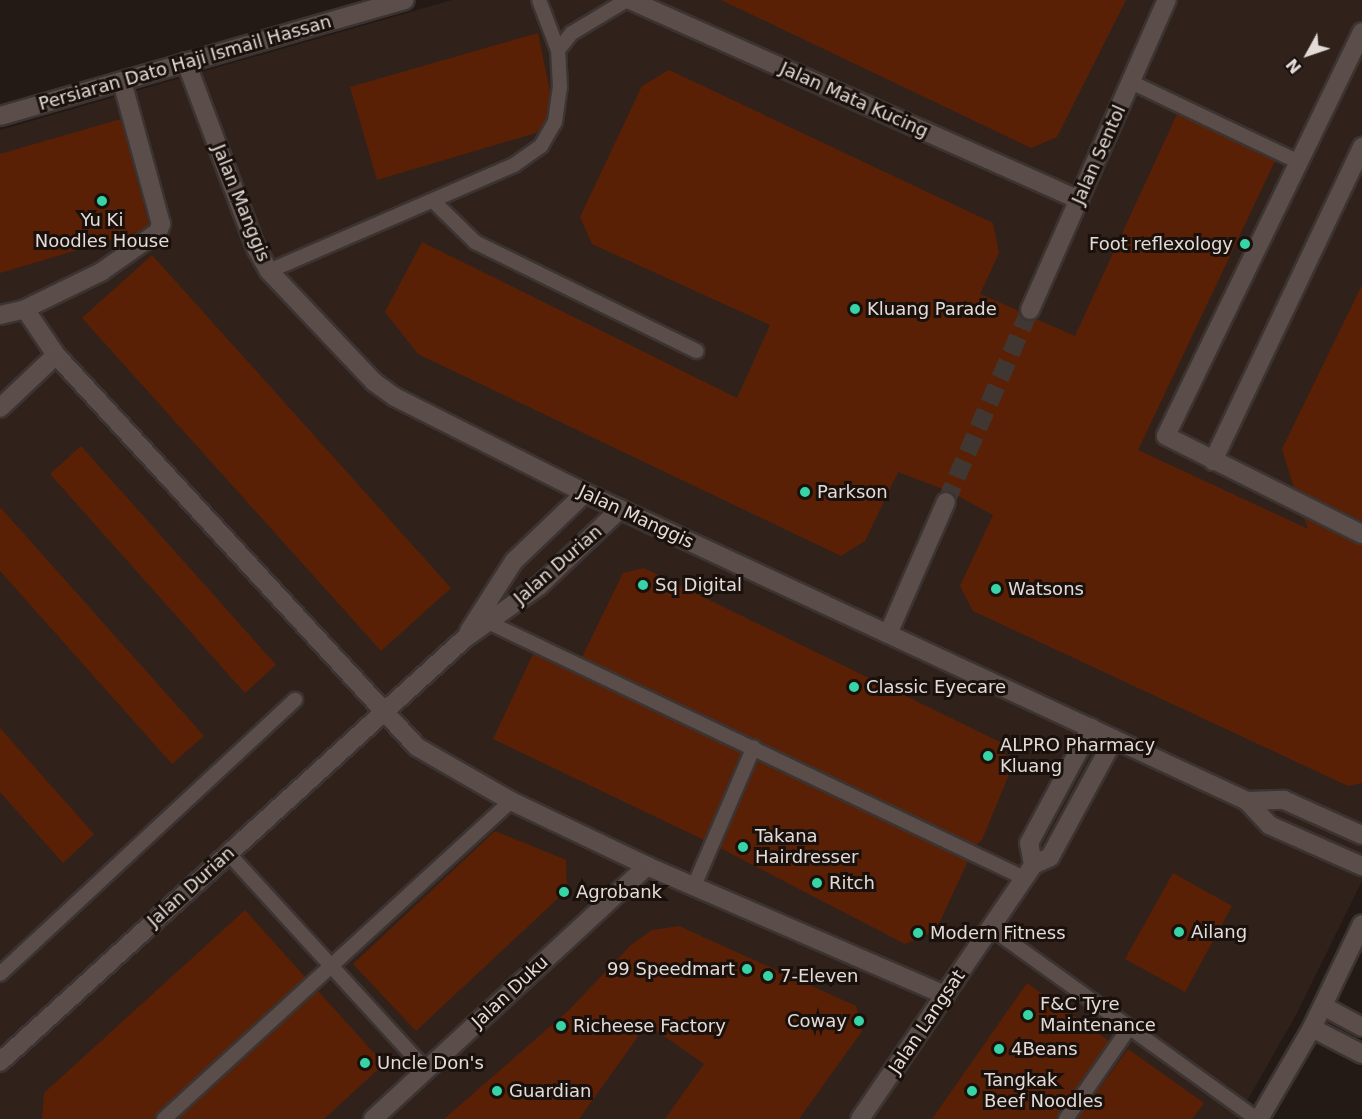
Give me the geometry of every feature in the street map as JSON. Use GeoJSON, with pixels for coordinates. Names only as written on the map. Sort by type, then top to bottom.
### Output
{"type":"FeatureCollection","features":[{"type":"Feature","properties":{"kind":"street","name":"Persiaran Dato Haji Ismail Hassan"},"geometry":{"type":"LineString","coordinates":[[0,116],[405,0]]}},
{"type":"Feature","properties":{"kind":"street","name":"Jalan Mata Kucing"},"geometry":{"type":"LineString","coordinates":[[628,0],[1079,200]]}},
{"type":"Feature","properties":{"kind":"street","name":"Jalan Sentol"},"geometry":{"type":"LineString","coordinates":[[1030,310],[1167,0]]}},
{"type":"Feature","properties":{"kind":"street"},"geometry":{"type":"LineString","coordinates":[[1362,32],[1166,436],[1362,534]]}},
{"type":"Feature","properties":{"kind":"street","name":"Jalan Manggis"},"geometry":{"type":"LineString","coordinates":[[186,62],[256,248],[269,271],[374,382],[430,417],[585,493],[1246,801]]}},
{"type":"Feature","properties":{"kind":"street"},"geometry":{"type":"LineString","coordinates":[[0,315],[25,309],[101,272],[158,232],[161,224],[122,81]]}},
{"type":"Feature","properties":{"kind":"street"},"geometry":{"type":"LineString","coordinates":[[1213,460],[1361,151]]}},
{"type":"Feature","properties":{"kind":"street"},"geometry":{"type":"LineString","coordinates":[[25,309],[56,356],[382,712],[417,747],[511,801],[647,866],[945,995]]}},
{"type":"Feature","properties":{"kind":"street"},"geometry":{"type":"LineString","coordinates":[[0,408],[56,356]]}},
{"type":"Feature","properties":{"kind":"street","name":"Jalan Durian"},"geometry":{"type":"LineString","coordinates":[[464,639],[514,561],[585,493]]}},
{"type":"Feature","properties":{"kind":"street"},"geometry":{"type":"LineString","coordinates":[[888,634],[946,502]]}},
{"type":"Feature","properties":{"kind":"street","name":"Jalan Durian"},"geometry":{"type":"LineString","coordinates":[[0,1062],[382,712],[464,639],[539,586],[620,509]]}},
{"type":"Feature","properties":{"kind":"street"},"geometry":{"type":"LineString","coordinates":[[1028,871],[1029,843],[1091,728]]}},
{"type":"Feature","properties":{"kind":"street","name":"Jalan Langsat"},"geometry":{"type":"LineString","coordinates":[[860,1119],[1028,871],[1050,857],[1114,739]]}},
{"type":"Feature","properties":{"kind":"street"},"geometry":{"type":"LineString","coordinates":[[1246,801],[1284,800],[1362,835]]}},
{"type":"Feature","properties":{"kind":"street"},"geometry":{"type":"LineString","coordinates":[[1246,801],[1269,825],[1362,866]]}},
{"type":"Feature","properties":{"kind":"street","name":"Jalan Duku"},"geometry":{"type":"LineString","coordinates":[[373,1119],[647,866]]}},
{"type":"Feature","properties":{"kind":"street"},"geometry":{"type":"LineString","coordinates":[[1258,1119],[1312,1029],[1362,924]]}},
{"type":"Feature","properties":{"kind":"street"},"geometry":{"type":"LineString","coordinates":[[1323,1006],[1362,1027]]}},
{"type":"Feature","properties":{"kind":"street"},"geometry":{"type":"LineString","coordinates":[[1312,1029],[1362,1054]]}},
{"type":"Feature","properties":{"kind":"lane"},"geometry":{"type":"LineString","coordinates":[[269,271],[514,165],[541,146],[555,122],[559,99],[558,50],[539,0]]}},
{"type":"Feature","properties":{"kind":"lane"},"geometry":{"type":"LineString","coordinates":[[558,50],[572,33],[628,0]]}},
{"type":"Feature","properties":{"kind":"lane"},"geometry":{"type":"LineString","coordinates":[[1131,82],[1299,162]]}},
{"type":"Feature","properties":{"kind":"lane"},"geometry":{"type":"LineString","coordinates":[[433,201],[475,242],[697,351]]}},
{"type":"Feature","properties":{"kind":"lane"},"geometry":{"type":"LineString","coordinates":[[488,622],[754,747],[1028,871]]}},
{"type":"Feature","properties":{"kind":"lane"},"geometry":{"type":"LineString","coordinates":[[0,974],[296,700]]}},
{"type":"Feature","properties":{"kind":"lane"},"geometry":{"type":"LineString","coordinates":[[694,886],[754,747]]}},
{"type":"Feature","properties":{"kind":"lane"},"geometry":{"type":"LineString","coordinates":[[164,1119],[511,801]]}},
{"type":"Feature","properties":{"kind":"lane"},"geometry":{"type":"LineString","coordinates":[[228,853],[426,1070]]}},
{"type":"Feature","properties":{"kind":"lane"},"geometry":{"type":"LineString","coordinates":[[991,928],[1258,1119]]}},
{"type":"Feature","properties":{"kind":"lane"},"geometry":{"type":"LineString","coordinates":[[1066,1119],[1129,1028]]}},
{"type":"Feature","properties":{"kind":"shaded area"},"geometry":{"type":"Polygon","coordinates":[[[452,0],[1362,0],[1362,881],[1296,1015],[1237,1119],[0,1119],[0,130],[452,0]]]}},
{"type":"Feature","properties":{"kind":"building"},"geometry":{"type":"Polygon","coordinates":[[[721,0],[1126,0],[1057,137],[1031,148],[721,0]]]}},
{"type":"Feature","properties":{"kind":"building"},"geometry":{"type":"Polygon","coordinates":[[[538,33],[550,92],[546,119],[539,132],[377,180],[350,87],[538,33]]]}},
{"type":"Feature","properties":{"kind":"building"},"geometry":{"type":"Polygon","coordinates":[[[669,70],[993,223],[999,253],[980,294],[1019,311],[1026,320],[1036,319],[1075,336],[1177,114],[1275,161],[1138,450],[1308,529],[1304,518],[1362,545],[1362,783],[1348,786],[973,611],[960,586],[993,515],[951,492],[898,472],[865,541],[841,556],[418,354],[385,312],[422,242],[737,398],[770,325],[592,244],[580,217],[642,86],[669,70]]]}},
{"type":"Feature","properties":{"kind":"building"},"geometry":{"type":"Polygon","coordinates":[[[121,119],[149,225],[138,232],[0,273],[0,154],[121,119]]]}},
{"type":"Feature","properties":{"kind":"building"},"geometry":{"type":"Polygon","coordinates":[[[152,255],[451,588],[381,651],[82,318],[152,255]]]}},
{"type":"Feature","properties":{"kind":"building"},"geometry":{"type":"Polygon","coordinates":[[[1362,285],[1362,521],[1294,488],[1282,449],[1362,285]]]}},
{"type":"Feature","properties":{"kind":"building"},"geometry":{"type":"Polygon","coordinates":[[[81,446],[276,665],[245,693],[50,474],[81,446]]]}},
{"type":"Feature","properties":{"kind":"building"},"geometry":{"type":"Polygon","coordinates":[[[0,507],[204,736],[172,764],[0,571],[0,507]]]}},
{"type":"Feature","properties":{"kind":"building"},"geometry":{"type":"Polygon","coordinates":[[[644,568],[1002,743],[1010,772],[982,840],[976,845],[582,657],[623,573],[644,568]]]}},
{"type":"Feature","properties":{"kind":"building"},"geometry":{"type":"Polygon","coordinates":[[[533,654],[742,753],[704,840],[493,739],[533,654]]]}},
{"type":"Feature","properties":{"kind":"building"},"geometry":{"type":"Polygon","coordinates":[[[0,728],[94,834],[63,863],[0,792],[0,728]]]}},
{"type":"Feature","properties":{"kind":"building"},"geometry":{"type":"Polygon","coordinates":[[[758,761],[968,861],[936,930],[905,944],[720,848],[758,761]]]}},
{"type":"Feature","properties":{"kind":"building"},"geometry":{"type":"Polygon","coordinates":[[[495,831],[566,860],[567,890],[416,1031],[353,964],[495,831]]]}},
{"type":"Feature","properties":{"kind":"building","name":"Ailang"},"geometry":{"type":"Polygon","coordinates":[[[1173,873],[1232,906],[1185,992],[1125,959],[1173,873]]]}},
{"type":"Feature","properties":{"kind":"building"},"geometry":{"type":"Polygon","coordinates":[[[245,910],[305,977],[155,1119],[42,1119],[44,1093],[245,910]]]}},
{"type":"Feature","properties":{"kind":"building"},"geometry":{"type":"Polygon","coordinates":[[[679,926],[856,1006],[862,1031],[799,1119],[665,1119],[704,1064],[647,1024],[579,1119],[444,1119],[569,1010],[631,945],[652,930],[679,926]]]}},
{"type":"Feature","properties":{"kind":"building"},"geometry":{"type":"Polygon","coordinates":[[[1027,983],[1109,1041],[1057,1119],[932,1119],[1027,983]]]}},
{"type":"Feature","properties":{"kind":"building"},"geometry":{"type":"Polygon","coordinates":[[[318,991],[384,1064],[324,1119],[177,1119],[318,991]]]}},
{"type":"Feature","properties":{"kind":"building"},"geometry":{"type":"Polygon","coordinates":[[[1128,1049],[1204,1103],[1192,1119],[1077,1119],[1128,1049]]]}},
{"type":"Feature","properties":{"kind":"tunnel"},"geometry":{"type":"LineString","coordinates":[[946,502],[1030,310]]}},
{"type":"Feature","properties":{"kind":"place","name":"Yu Ki Noodles House"},"geometry":{"type":"Point","coordinates":[102,201]}},
{"type":"Feature","properties":{"kind":"place","name":"Foot reflexology"},"geometry":{"type":"Point","coordinates":[1245,244]}},
{"type":"Feature","properties":{"kind":"place","name":"Kluang Parade"},"geometry":{"type":"Point","coordinates":[855,309]}},
{"type":"Feature","properties":{"kind":"place","name":"Parkson"},"geometry":{"type":"Point","coordinates":[805,492]}},
{"type":"Feature","properties":{"kind":"place","name":"Sq Digital"},"geometry":{"type":"Point","coordinates":[643,585]}},
{"type":"Feature","properties":{"kind":"place","name":"Watsons"},"geometry":{"type":"Point","coordinates":[996,589]}},
{"type":"Feature","properties":{"kind":"place","name":"Classic Eyecare"},"geometry":{"type":"Point","coordinates":[854,687]}},
{"type":"Feature","properties":{"kind":"place","name":"ALPRO Pharmacy Kluang"},"geometry":{"type":"Point","coordinates":[988,756]}},
{"type":"Feature","properties":{"kind":"place","name":"Takana Hairdresser"},"geometry":{"type":"Point","coordinates":[743,847]}},
{"type":"Feature","properties":{"kind":"place","name":"Ritch"},"geometry":{"type":"Point","coordinates":[817,883]}},
{"type":"Feature","properties":{"kind":"place","name":"Agrobank"},"geometry":{"type":"Point","coordinates":[564,892]}},
{"type":"Feature","properties":{"kind":"place","name":"Ailang"},"geometry":{"type":"Point","coordinates":[1179,932]}},
{"type":"Feature","properties":{"kind":"place","name":"Modern Fitness"},"geometry":{"type":"Point","coordinates":[918,933]}},
{"type":"Feature","properties":{"kind":"place","name":"99 Speedmart"},"geometry":{"type":"Point","coordinates":[747,969]}},
{"type":"Feature","properties":{"kind":"place","name":"7-Eleven"},"geometry":{"type":"Point","coordinates":[768,976]}},
{"type":"Feature","properties":{"kind":"place","name":"F&C Tyre Maintenance"},"geometry":{"type":"Point","coordinates":[1028,1015]}},
{"type":"Feature","properties":{"kind":"place","name":"Coway"},"geometry":{"type":"Point","coordinates":[859,1021]}},
{"type":"Feature","properties":{"kind":"place","name":"Richeese Factory"},"geometry":{"type":"Point","coordinates":[561,1026]}},
{"type":"Feature","properties":{"kind":"place","name":"4Beans"},"geometry":{"type":"Point","coordinates":[999,1049]}},
{"type":"Feature","properties":{"kind":"place","name":"Uncle Don's"},"geometry":{"type":"Point","coordinates":[365,1063]}},
{"type":"Feature","properties":{"kind":"place","name":"Guardian"},"geometry":{"type":"Point","coordinates":[497,1091]}},
{"type":"Feature","properties":{"kind":"place","name":"Tangkak Beef Noodles"},"geometry":{"type":"Point","coordinates":[972,1091]}}]}
